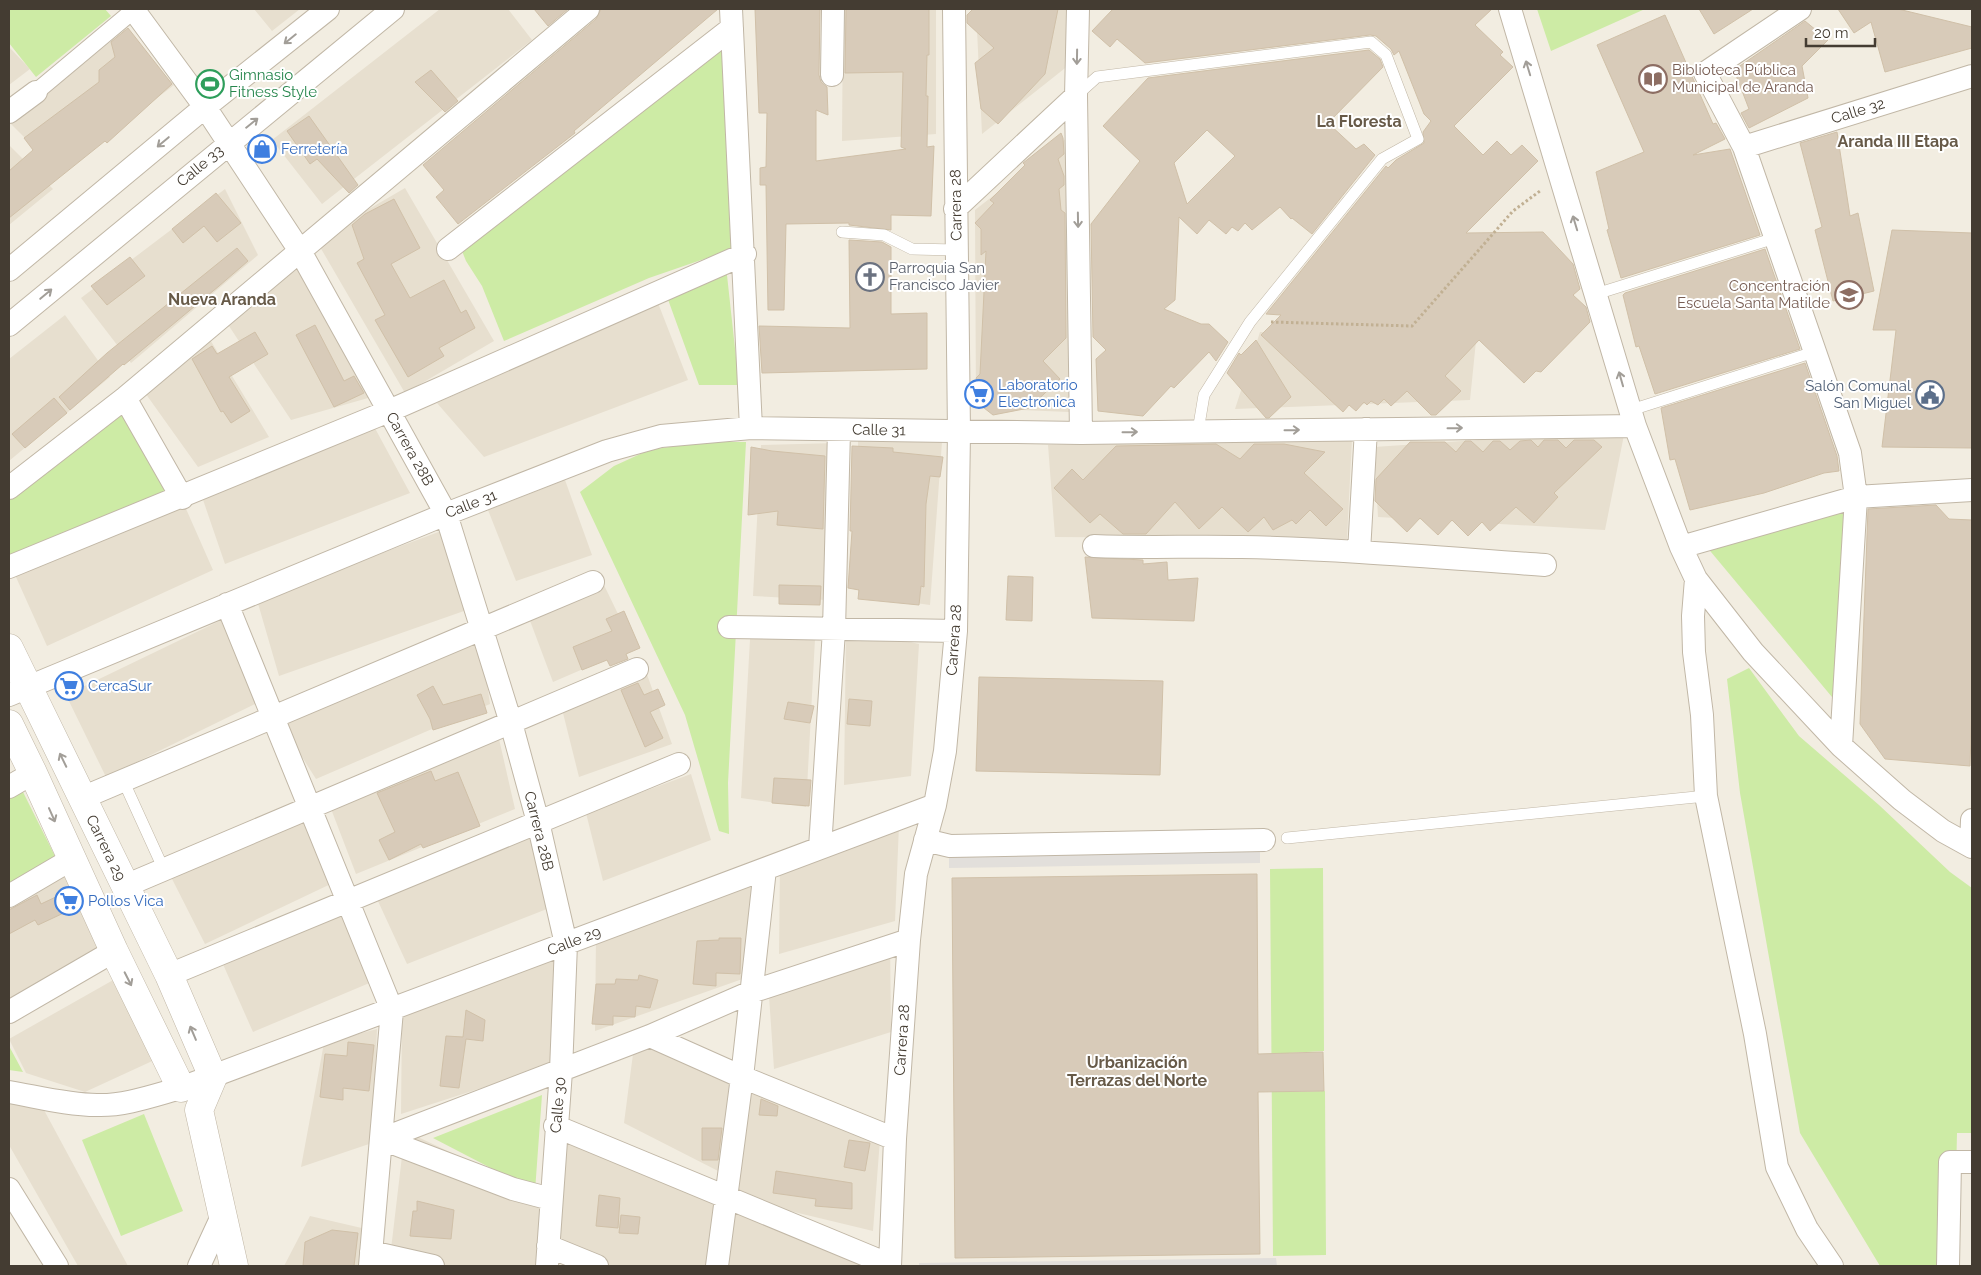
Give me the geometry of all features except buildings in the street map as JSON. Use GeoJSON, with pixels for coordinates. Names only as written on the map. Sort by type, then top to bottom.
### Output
{"type":"FeatureCollection","features":[{"type":"Feature","properties":{"kind":"street"},"geometry":{"type":"LineString","coordinates":[[9,112],[36,92],[134,9]]}},
{"type":"Feature","properties":{"kind":"street","name":"Carrera 28B"},"geometry":{"type":"LineString","coordinates":[[134,9],[206,107],[300,251],[446,514],[511,723],[538,822],[566,944]]}},
{"type":"Feature","properties":{"kind":"street"},"geometry":{"type":"LineString","coordinates":[[9,270],[328,9]]}},
{"type":"Feature","properties":{"kind":"street","name":"Calle 33"},"geometry":{"type":"LineString","coordinates":[[9,325],[228,142],[393,9]]}},
{"type":"Feature","properties":{"kind":"street"},"geometry":{"type":"LineString","coordinates":[[9,488],[125,398],[588,9]]}},
{"type":"Feature","properties":{"kind":"street"},"geometry":{"type":"LineString","coordinates":[[832,75],[833,9]]}},
{"type":"Feature","properties":{"kind":"street","name":"Carrera 28"},"geometry":{"type":"LineString","coordinates":[[890,1266],[895,1139],[909,940],[916,874],[935,804],[945,751],[956,631],[960,432],[955,209],[954,9]]}},
{"type":"Feature","properties":{"kind":"street"},"geometry":{"type":"LineString","coordinates":[[1078,9],[1076,96],[1081,433]]}},
{"type":"Feature","properties":{"kind":"street"},"geometry":{"type":"LineString","coordinates":[[1510,9],[1633,418],[1681,547],[1696,579],[1725,619],[1753,652],[1841,746],[1902,800],[1943,831],[1972,847],[1972,820]]}},
{"type":"Feature","properties":{"kind":"street"},"geometry":{"type":"LineString","coordinates":[[1800,9],[1706,73],[1744,147],[1850,453],[1856,497],[1841,746]]}},
{"type":"Feature","properties":{"kind":"street"},"geometry":{"type":"LineString","coordinates":[[448,250],[732,18]]}},
{"type":"Feature","properties":{"kind":"street"},"geometry":{"type":"LineString","coordinates":[[732,18],[751,428]]}},
{"type":"Feature","properties":{"kind":"street","name":"Calle 32"},"geometry":{"type":"LineString","coordinates":[[1744,147],[1972,76]]}},
{"type":"Feature","properties":{"kind":"street"},"geometry":{"type":"LineString","coordinates":[[955,209],[1076,96]]}},
{"type":"Feature","properties":{"kind":"street"},"geometry":{"type":"LineString","coordinates":[[9,567],[182,498],[389,411],[744,254]]}},
{"type":"Feature","properties":{"kind":"street"},"geometry":{"type":"LineString","coordinates":[[125,398],[182,498]]}},
{"type":"Feature","properties":{"kind":"street","name":"Calle 31"},"geometry":{"type":"LineString","coordinates":[[18,691],[446,514],[607,451],[661,436],[751,428],[1081,433],[1366,429],[1633,418]]}},
{"type":"Feature","properties":{"kind":"street"},"geometry":{"type":"LineString","coordinates":[[1359,552],[1366,429]]}},
{"type":"Feature","properties":{"kind":"street"},"geometry":{"type":"LineString","coordinates":[[820,848],[834,630],[839,430]]}},
{"type":"Feature","properties":{"kind":"street"},"geometry":{"type":"LineString","coordinates":[[1681,547],[1856,497],[1972,490]]}},
{"type":"Feature","properties":{"kind":"street"},"geometry":{"type":"LineString","coordinates":[[1094,546],[1161,548],[1241,547],[1359,552],[1545,565]]}},
{"type":"Feature","properties":{"kind":"street"},"geometry":{"type":"LineString","coordinates":[[1696,579],[1693,616],[1694,652],[1704,742],[1706,796],[1755,1034],[1777,1167],[1808,1229],[1832,1266]]}},
{"type":"Feature","properties":{"kind":"street"},"geometry":{"type":"LineString","coordinates":[[82,798],[593,582]]}},
{"type":"Feature","properties":{"kind":"street"},"geometry":{"type":"LineString","coordinates":[[227,604],[392,1010],[371,1259],[433,1266]]}},
{"type":"Feature","properties":{"kind":"street"},"geometry":{"type":"LineString","coordinates":[[729,627],[956,631]]}},
{"type":"Feature","properties":{"kind":"street","name":"Carrera 29"},"geometry":{"type":"LineString","coordinates":[[9,648],[18,691],[82,798],[169,975],[213,1077]]}},
{"type":"Feature","properties":{"kind":"street"},"geometry":{"type":"LineString","coordinates":[[125,886],[637,669]]}},
{"type":"Feature","properties":{"kind":"street"},"geometry":{"type":"LineString","coordinates":[[9,724],[34,773],[114,951],[181,1088],[199,1110],[234,1266]]}},
{"type":"Feature","properties":{"kind":"street"},"geometry":{"type":"LineString","coordinates":[[169,975],[679,764]]}},
{"type":"Feature","properties":{"kind":"street"},"geometry":{"type":"LineString","coordinates":[[9,787],[34,773]]}},
{"type":"Feature","properties":{"kind":"street","name":"Calle 29"},"geometry":{"type":"LineString","coordinates":[[9,1092],[49,1100],[98,1105],[126,1102],[181,1088],[935,804]]}},
{"type":"Feature","properties":{"kind":"street"},"geometry":{"type":"LineString","coordinates":[[925,840],[950,846],[1264,840]]}},
{"type":"Feature","properties":{"kind":"street"},"geometry":{"type":"LineString","coordinates":[[9,896],[72,859]]}},
{"type":"Feature","properties":{"kind":"street"},"geometry":{"type":"LineString","coordinates":[[717,1266],[742,1077],[765,869]]}},
{"type":"Feature","properties":{"kind":"street"},"geometry":{"type":"LineString","coordinates":[[382,1139],[650,1036],[751,992],[909,940]]}},
{"type":"Feature","properties":{"kind":"street","name":"Calle 30"},"geometry":{"type":"LineString","coordinates":[[547,1256],[555,1126],[561,1071],[566,944]]}},
{"type":"Feature","properties":{"kind":"street"},"geometry":{"type":"LineString","coordinates":[[9,1012],[114,951]]}},
{"type":"Feature","properties":{"kind":"street"},"geometry":{"type":"LineString","coordinates":[[650,1036],[742,1077],[895,1139]]}},
{"type":"Feature","properties":{"kind":"street"},"geometry":{"type":"LineString","coordinates":[[199,1110],[213,1077]]}},
{"type":"Feature","properties":{"kind":"street"},"geometry":{"type":"LineString","coordinates":[[555,1126],[890,1266]]}},
{"type":"Feature","properties":{"kind":"street"},"geometry":{"type":"LineString","coordinates":[[382,1139],[513,1190],[551,1199]]}},
{"type":"Feature","properties":{"kind":"street"},"geometry":{"type":"LineString","coordinates":[[1948,1266],[1950,1162],[1972,1162]]}},
{"type":"Feature","properties":{"kind":"street"},"geometry":{"type":"LineString","coordinates":[[9,1189],[57,1266]]}},
{"type":"Feature","properties":{"kind":"street"},"geometry":{"type":"LineString","coordinates":[[199,1266],[223,1214]]}},
{"type":"Feature","properties":{"kind":"street"},"geometry":{"type":"LineString","coordinates":[[547,1256],[597,1266]]}},
{"type":"Feature","properties":{"kind":"lane"},"geometry":{"type":"LineString","coordinates":[[1076,96],[1097,77],[1371,42],[1386,55],[1418,139],[1382,159],[1250,322],[1204,395],[1198,431]]}},
{"type":"Feature","properties":{"kind":"lane"},"geometry":{"type":"LineString","coordinates":[[842,232],[884,235],[912,249],[956,250]]}},
{"type":"Feature","properties":{"kind":"lane"},"geometry":{"type":"LineString","coordinates":[[1596,294],[1775,238]]}},
{"type":"Feature","properties":{"kind":"lane"},"geometry":{"type":"LineString","coordinates":[[1633,418],[1814,352]]}},
{"type":"Feature","properties":{"kind":"lane"},"geometry":{"type":"LineString","coordinates":[[122,780],[164,870]]}},
{"type":"Feature","properties":{"kind":"lane"},"geometry":{"type":"LineString","coordinates":[[1286,838],[1706,796]]}},
{"type":"Feature","properties":{"kind":"path"},"geometry":{"type":"LineString","coordinates":[[1250,322],[1412,326],[1513,211],[1561,176]]}},
{"type":"Feature","properties":{"kind":"shaded area"},"geometry":{"type":"Polygon","coordinates":[[[254,9],[300,9],[272,31],[254,9]]]}},
{"type":"Feature","properties":{"kind":"shaded area"},"geometry":{"type":"Polygon","coordinates":[[[440,9],[508,9],[532,40],[322,204],[272,140],[440,9]]]}},
{"type":"Feature","properties":{"kind":"shaded area"},"geometry":{"type":"Polygon","coordinates":[[[843,9],[936,9],[936,134],[842,141],[843,9]]]}},
{"type":"Feature","properties":{"kind":"shaded area"},"geometry":{"type":"Polygon","coordinates":[[[976,9],[1066,9],[1069,65],[982,134],[976,9]]]}},
{"type":"Feature","properties":{"kind":"shaded area"},"geometry":{"type":"Polygon","coordinates":[[[125,30],[174,85],[60,173],[10,123],[125,30]]]}},
{"type":"Feature","properties":{"kind":"shaded area"},"geometry":{"type":"Polygon","coordinates":[[[9,47],[30,69],[9,85],[9,47]]]}},
{"type":"Feature","properties":{"kind":"shaded area"},"geometry":{"type":"Polygon","coordinates":[[[1068,137],[1069,412],[976,408],[975,210],[1068,137]]]}},
{"type":"Feature","properties":{"kind":"shaded area"},"geometry":{"type":"Polygon","coordinates":[[[9,145],[53,189],[9,225],[9,145]]]}},
{"type":"Feature","properties":{"kind":"shaded area"},"geometry":{"type":"Polygon","coordinates":[[[405,188],[494,341],[405,393],[316,240],[405,188]]]}},
{"type":"Feature","properties":{"kind":"shaded area"},"geometry":{"type":"Polygon","coordinates":[[[225,189],[258,255],[131,363],[81,298],[225,189]]]}},
{"type":"Feature","properties":{"kind":"shaded area"},"geometry":{"type":"Polygon","coordinates":[[[302,261],[375,396],[291,420],[229,326],[302,261]]]}},
{"type":"Feature","properties":{"kind":"shaded area"},"geometry":{"type":"Polygon","coordinates":[[[658,303],[688,380],[484,457],[437,403],[658,303]]]}},
{"type":"Feature","properties":{"kind":"shaded area"},"geometry":{"type":"Polygon","coordinates":[[[65,315],[110,377],[9,461],[9,359],[65,315]]]}},
{"type":"Feature","properties":{"kind":"shaded area"},"geometry":{"type":"Polygon","coordinates":[[[1260,332],[1476,341],[1470,400],[1235,409],[1260,332]]]}},
{"type":"Feature","properties":{"kind":"shaded area"},"geometry":{"type":"Polygon","coordinates":[[[209,338],[269,437],[198,467],[138,383],[209,338]]]}},
{"type":"Feature","properties":{"kind":"shaded area"},"geometry":{"type":"Polygon","coordinates":[[[370,419],[410,493],[225,564],[201,494],[370,419]]]}},
{"type":"Feature","properties":{"kind":"shaded area"},"geometry":{"type":"Polygon","coordinates":[[[1625,430],[1605,530],[1378,517],[1374,447],[1625,430]]]}},
{"type":"Feature","properties":{"kind":"shaded area"},"geometry":{"type":"Polygon","coordinates":[[[1352,439],[1347,539],[1055,537],[1048,445],[1352,439]]]}},
{"type":"Feature","properties":{"kind":"shaded area"},"geometry":{"type":"Polygon","coordinates":[[[858,441],[942,442],[930,605],[858,595],[858,441]]]}},
{"type":"Feature","properties":{"kind":"shaded area"},"geometry":{"type":"Polygon","coordinates":[[[837,443],[826,600],[753,596],[761,445],[837,443]]]}},
{"type":"Feature","properties":{"kind":"shaded area"},"geometry":{"type":"Polygon","coordinates":[[[565,480],[592,555],[516,581],[488,510],[565,480]]]}},
{"type":"Feature","properties":{"kind":"shaded area"},"geometry":{"type":"Polygon","coordinates":[[[183,502],[213,570],[47,646],[11,566],[183,502]]]}},
{"type":"Feature","properties":{"kind":"shaded area"},"geometry":{"type":"Polygon","coordinates":[[[449,528],[481,605],[279,676],[257,600],[449,528]]]}},
{"type":"Feature","properties":{"kind":"shaded area"},"geometry":{"type":"Polygon","coordinates":[[[603,583],[634,647],[553,682],[526,610],[603,583]]]}},
{"type":"Feature","properties":{"kind":"shaded area"},"geometry":{"type":"Polygon","coordinates":[[[236,613],[265,699],[106,777],[66,695],[236,613]]]}},
{"type":"Feature","properties":{"kind":"shaded area"},"geometry":{"type":"Polygon","coordinates":[[[751,622],[815,639],[806,807],[741,798],[751,622]]]}},
{"type":"Feature","properties":{"kind":"shaded area"},"geometry":{"type":"Polygon","coordinates":[[[846,628],[919,644],[911,776],[844,785],[846,628]]]}},
{"type":"Feature","properties":{"kind":"shaded area"},"geometry":{"type":"Polygon","coordinates":[[[480,635],[490,704],[316,779],[278,719],[480,635]]]}},
{"type":"Feature","properties":{"kind":"shaded area"},"geometry":{"type":"Polygon","coordinates":[[[645,669],[672,744],[579,777],[562,709],[645,669]]]}},
{"type":"Feature","properties":{"kind":"shaded area"},"geometry":{"type":"Polygon","coordinates":[[[499,739],[515,809],[356,874],[328,801],[499,739]]]}},
{"type":"Feature","properties":{"kind":"shaded area"},"geometry":{"type":"Polygon","coordinates":[[[691,774],[711,840],[603,881],[586,813],[691,774]]]}},
{"type":"Feature","properties":{"kind":"shaded area"},"geometry":{"type":"Polygon","coordinates":[[[307,813],[337,881],[205,944],[169,873],[307,813]]]}},
{"type":"Feature","properties":{"kind":"shaded area"},"geometry":{"type":"Polygon","coordinates":[[[899,825],[895,921],[779,954],[780,864],[899,825]]]}},
{"type":"Feature","properties":{"kind":"shaded area"},"geometry":{"type":"Polygon","coordinates":[[[532,827],[552,907],[407,964],[377,899],[532,827]]]}},
{"type":"Feature","properties":{"kind":"shaded area"},"geometry":{"type":"Polygon","coordinates":[[[1260,847],[1260,863],[949,868],[949,852],[1260,847]]]}},
{"type":"Feature","properties":{"kind":"shaded area"},"geometry":{"type":"Polygon","coordinates":[[[62,871],[100,949],[9,1002],[9,902],[62,871]]]}},
{"type":"Feature","properties":{"kind":"shaded area"},"geometry":{"type":"Polygon","coordinates":[[[755,874],[751,976],[595,1031],[596,936],[755,874]]]}},
{"type":"Feature","properties":{"kind":"shaded area"},"geometry":{"type":"Polygon","coordinates":[[[352,905],[386,976],[253,1032],[222,962],[352,905]]]}},
{"type":"Feature","properties":{"kind":"shaded area"},"geometry":{"type":"Polygon","coordinates":[[[890,938],[891,1032],[774,1069],[768,981],[890,938]]]}},
{"type":"Feature","properties":{"kind":"shaded area"},"geometry":{"type":"Polygon","coordinates":[[[560,946],[552,1065],[401,1114],[402,1018],[560,946]]]}},
{"type":"Feature","properties":{"kind":"shaded area"},"geometry":{"type":"Polygon","coordinates":[[[115,979],[161,1057],[85,1092],[26,1073],[9,1039],[115,979]]]}},
{"type":"Feature","properties":{"kind":"shaded area"},"geometry":{"type":"Polygon","coordinates":[[[377,1029],[372,1143],[301,1167],[324,1043],[377,1029]]]}},
{"type":"Feature","properties":{"kind":"shaded area"},"geometry":{"type":"Polygon","coordinates":[[[636,1031],[733,1071],[724,1174],[624,1123],[636,1031]]]}},
{"type":"Feature","properties":{"kind":"shaded area"},"geometry":{"type":"Polygon","coordinates":[[[741,1082],[880,1139],[873,1231],[728,1196],[741,1082]]]}},
{"type":"Feature","properties":{"kind":"shaded area"},"geometry":{"type":"Polygon","coordinates":[[[9,1100],[44,1110],[128,1266],[78,1266],[9,1145],[9,1100]]]}},
{"type":"Feature","properties":{"kind":"shaded area"},"geometry":{"type":"Polygon","coordinates":[[[405,1131],[552,1200],[543,1266],[389,1266],[405,1131]]]}},
{"type":"Feature","properties":{"kind":"shaded area"},"geometry":{"type":"Polygon","coordinates":[[[561,1133],[723,1201],[714,1266],[607,1266],[553,1244],[561,1133]]]}},
{"type":"Feature","properties":{"kind":"shaded area"},"geometry":{"type":"Polygon","coordinates":[[[727,1200],[887,1266],[719,1266],[727,1200]]]}},
{"type":"Feature","properties":{"kind":"shaded area"},"geometry":{"type":"Polygon","coordinates":[[[310,1216],[366,1229],[360,1266],[284,1266],[310,1216]]]}},
{"type":"Feature","properties":{"kind":"shaded area"},"geometry":{"type":"Polygon","coordinates":[[[1276,1258],[1277,1266],[919,1266],[919,1263],[1276,1258]]]}},
{"type":"Feature","properties":{"kind":"green space"},"geometry":{"type":"Polygon","coordinates":[[[9,9],[105,9],[111,16],[36,77],[9,43],[9,9]]]}},
{"type":"Feature","properties":{"kind":"green space"},"geometry":{"type":"Polygon","coordinates":[[[1537,9],[1645,9],[1551,51],[1537,9]]]}},
{"type":"Feature","properties":{"kind":"green space"},"geometry":{"type":"Polygon","coordinates":[[[721,47],[727,64],[736,248],[649,278],[504,341],[482,286],[462,251],[721,47]]]}},
{"type":"Feature","properties":{"kind":"green space"},"geometry":{"type":"Polygon","coordinates":[[[726,266],[739,385],[699,385],[666,294],[726,266]]]}},
{"type":"Feature","properties":{"kind":"green space"},"geometry":{"type":"Polygon","coordinates":[[[123,411],[169,494],[9,558],[9,500],[123,411]]]}},
{"type":"Feature","properties":{"kind":"green space"},"geometry":{"type":"Polygon","coordinates":[[[703,442],[746,442],[728,783],[729,834],[719,831],[685,715],[580,492],[614,466],[649,450],[703,442]]]}},
{"type":"Feature","properties":{"kind":"green space"},"geometry":{"type":"Polygon","coordinates":[[[1861,489],[1852,721],[1701,540],[1861,489]]]}},
{"type":"Feature","properties":{"kind":"green space"},"geometry":{"type":"Polygon","coordinates":[[[1749,668],[1799,736],[1879,805],[1950,872],[1972,888],[1972,1133],[1957,1133],[1954,1266],[1880,1266],[1800,1133],[1740,793],[1727,679],[1749,668]]]}},
{"type":"Feature","properties":{"kind":"green space"},"geometry":{"type":"Polygon","coordinates":[[[21,788],[56,858],[9,886],[9,795],[21,788]]]}},
{"type":"Feature","properties":{"kind":"green space"},"geometry":{"type":"Polygon","coordinates":[[[1323,868],[1324,1051],[1289,1053],[1290,1092],[1325,1091],[1326,1255],[1273,1256],[1270,869],[1323,868]]]}},
{"type":"Feature","properties":{"kind":"green space"},"geometry":{"type":"Polygon","coordinates":[[[9,1046],[23,1072],[9,1070],[9,1046]]]}},
{"type":"Feature","properties":{"kind":"green space"},"geometry":{"type":"Polygon","coordinates":[[[542,1095],[535,1191],[433,1138],[542,1095]]]}},
{"type":"Feature","properties":{"kind":"green space"},"geometry":{"type":"Polygon","coordinates":[[[144,1114],[183,1211],[121,1236],[82,1140],[144,1114]]]}},
{"type":"Feature","properties":{"kind":"place","name":"Biblioteca Pública Municipal de Aranda"},"geometry":{"type":"Point","coordinates":[1653,79]}},
{"type":"Feature","properties":{"kind":"place","name":"Gimnasio Fitness Style"},"geometry":{"type":"Point","coordinates":[210,84]}},
{"type":"Feature","properties":{"kind":"place","name":"Ferretería"},"geometry":{"type":"Point","coordinates":[262,149]}},
{"type":"Feature","properties":{"kind":"place","name":"Parroquia San Francisco Javier"},"geometry":{"type":"Point","coordinates":[870,277]}},
{"type":"Feature","properties":{"kind":"place","name":"Concentración Escuela Santa Matilde"},"geometry":{"type":"Point","coordinates":[1849,295]}},
{"type":"Feature","properties":{"kind":"place","name":"Laboratorio Electronica"},"geometry":{"type":"Point","coordinates":[979,394]}},
{"type":"Feature","properties":{"kind":"place","name":"Salón Comunal San Miguel"},"geometry":{"type":"Point","coordinates":[1930,395]}},
{"type":"Feature","properties":{"kind":"place","name":"CercaSur"},"geometry":{"type":"Point","coordinates":[69,686]}},
{"type":"Feature","properties":{"kind":"place","name":"Pollos Vica"},"geometry":{"type":"Point","coordinates":[69,901]}},
{"type":"Feature","properties":{"kind":"district","name":"La Floresta"},"geometry":{"type":"Point","coordinates":[1359,121]}},
{"type":"Feature","properties":{"kind":"district","name":"Aranda III Etapa"},"geometry":{"type":"Point","coordinates":[1898,141]}},
{"type":"Feature","properties":{"kind":"district","name":"Nueva Aranda"},"geometry":{"type":"Point","coordinates":[222,299]}},
{"type":"Feature","properties":{"kind":"district","name":"Urbanización Terrazas del Norte"},"geometry":{"type":"Point","coordinates":[1137,1071]}}]}
